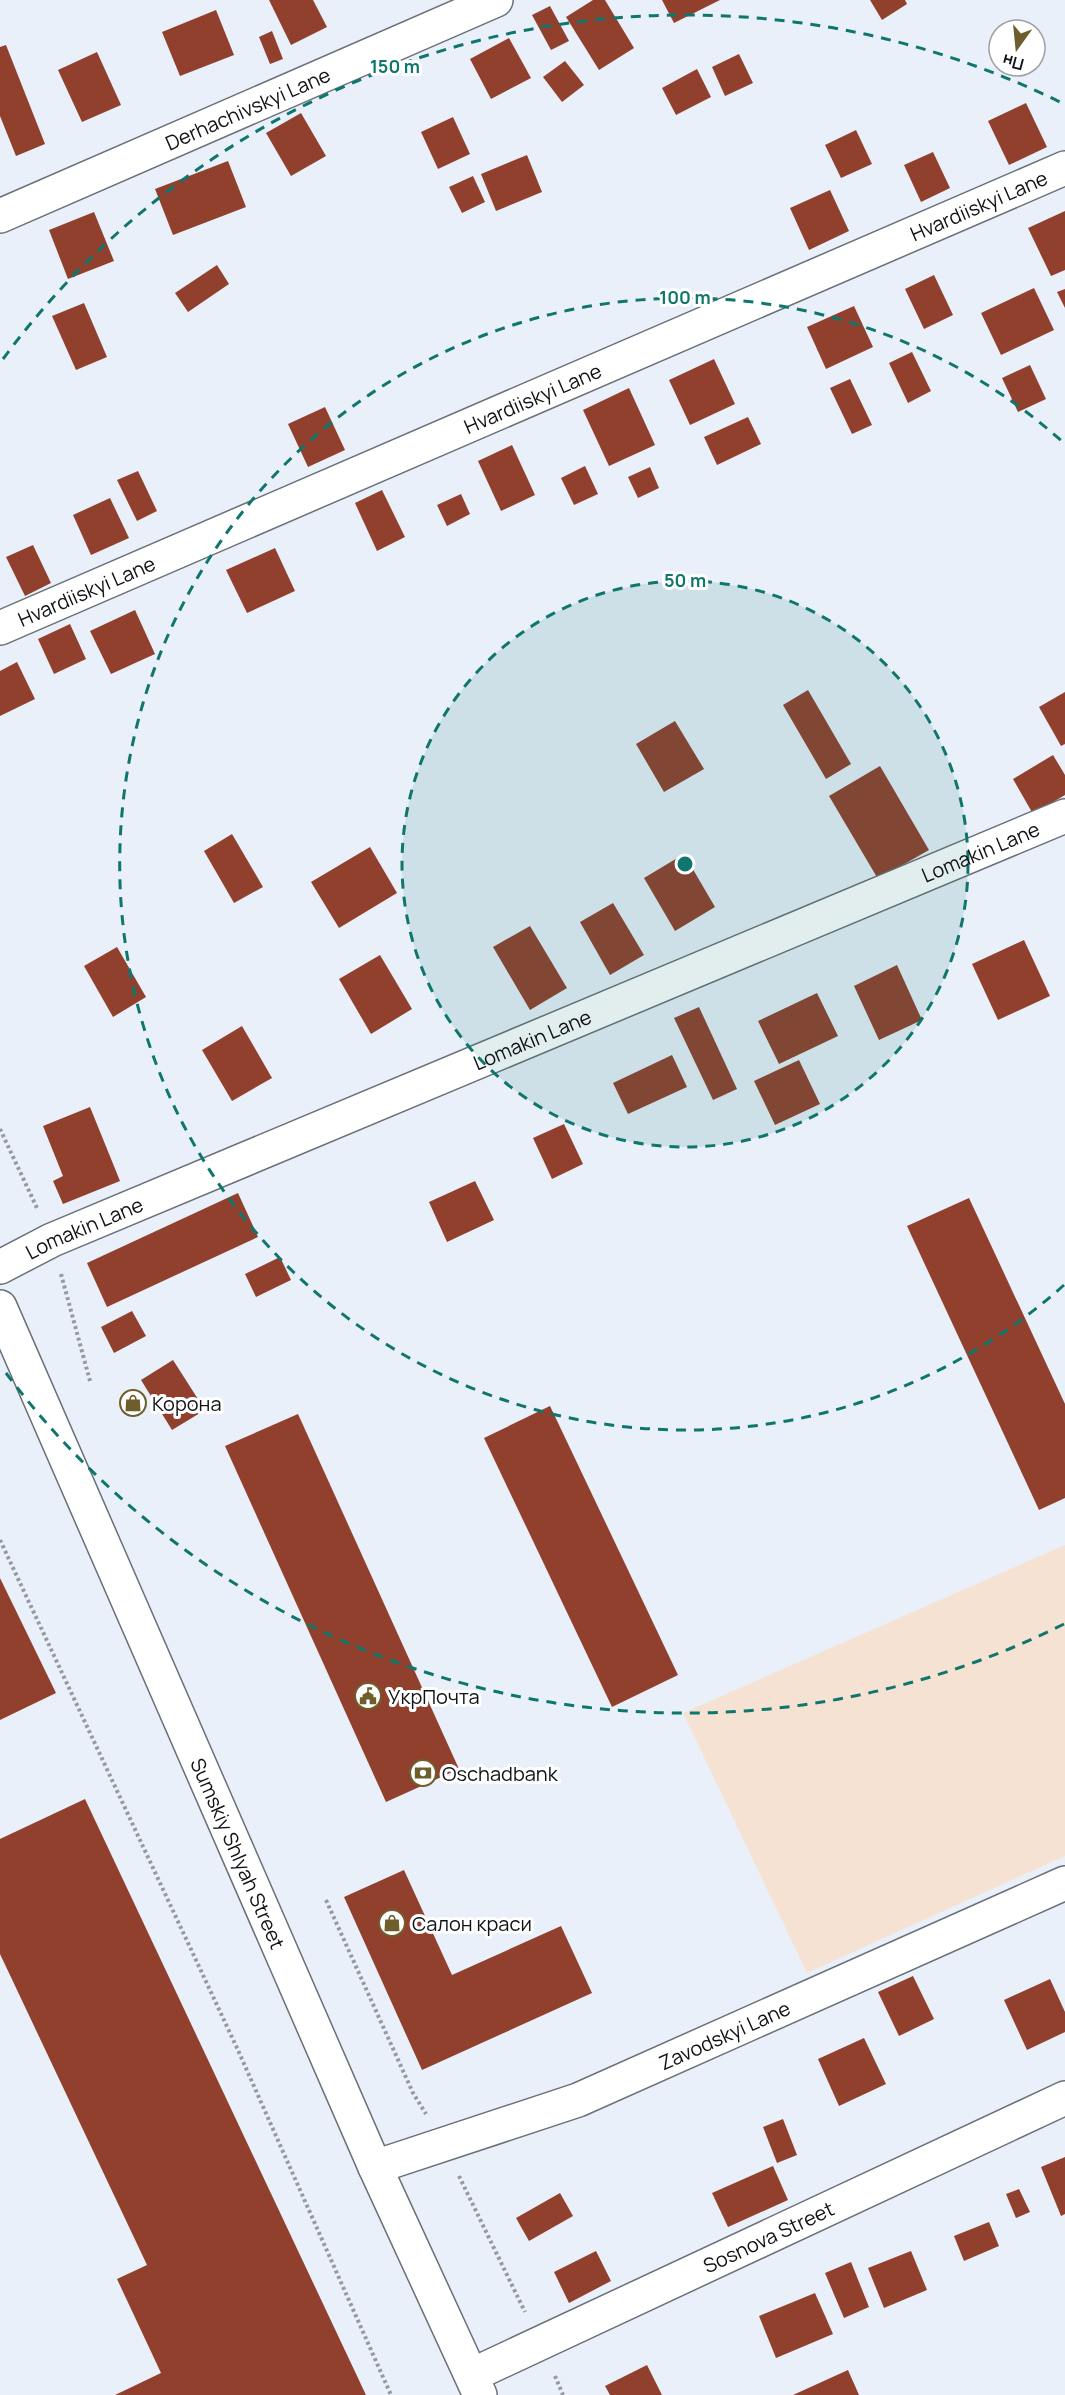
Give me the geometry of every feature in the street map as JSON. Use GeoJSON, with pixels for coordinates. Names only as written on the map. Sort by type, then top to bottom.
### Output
{"type":"FeatureCollection","features":[{"type":"Feature","properties":{"kind":"street","name":"Derhachivskyi Lane"},"geometry":{"type":"LineString","coordinates":[[0,216],[496,0]]}},
{"type":"Feature","properties":{"kind":"street","name":"Hvardiiskyi Lane"},"geometry":{"type":"LineString","coordinates":[[0,628],[1065,168]]}},
{"type":"Feature","properties":{"kind":"street","name":"Lomakin Lane"},"geometry":{"type":"LineString","coordinates":[[0,1267],[52,1240],[1065,816]]}},
{"type":"Feature","properties":{"kind":"street","name":"Sumskiy Shlyah Street"},"geometry":{"type":"LineString","coordinates":[[0,1307],[375,2167],[476,2385]]}},
{"type":"Feature","properties":{"kind":"street","name":"Zavodskyi Lane"},"geometry":{"type":"LineString","coordinates":[[375,2167],[578,2100],[1065,1883]]}},
{"type":"Feature","properties":{"kind":"street","name":"Sosnova Street"},"geometry":{"type":"LineString","coordinates":[[476,2385],[1065,2098]]}},
{"type":"Feature","properties":{"kind":"path"},"geometry":{"type":"LineString","coordinates":[[0,1540],[237,2048],[391,2395]]}},
{"type":"Feature","properties":{"kind":"shaded area"},"geometry":{"type":"Polygon","coordinates":[[[1065,1545],[1065,1856],[807,1973],[683,1713],[1065,1545]]]}},
{"type":"Feature","properties":{"kind":"building"},"geometry":{"type":"Polygon","coordinates":[[[269,0],[313,0],[327,27],[291,45],[269,0]]]}},
{"type":"Feature","properties":{"kind":"building"},"geometry":{"type":"Polygon","coordinates":[[[593,0],[605,0],[634,48],[599,70],[566,17],[593,0]]]}},
{"type":"Feature","properties":{"kind":"building"},"geometry":{"type":"Polygon","coordinates":[[[662,0],[720,0],[674,23],[662,0]]]}},
{"type":"Feature","properties":{"kind":"building"},"geometry":{"type":"Polygon","coordinates":[[[870,0],[905,0],[907,4],[882,20],[870,0]]]}},
{"type":"Feature","properties":{"kind":"building"},"geometry":{"type":"Polygon","coordinates":[[[550,6],[569,41],[551,50],[532,15],[550,6]]]}},
{"type":"Feature","properties":{"kind":"building"},"geometry":{"type":"Polygon","coordinates":[[[216,10],[234,55],[180,76],[162,32],[216,10]]]}},
{"type":"Feature","properties":{"kind":"building"},"geometry":{"type":"Polygon","coordinates":[[[272,31],[283,59],[270,64],[259,37],[272,31]]]}},
{"type":"Feature","properties":{"kind":"building"},"geometry":{"type":"Polygon","coordinates":[[[509,38],[531,78],[491,99],[470,59],[509,38]]]}},
{"type":"Feature","properties":{"kind":"building"},"geometry":{"type":"Polygon","coordinates":[[[6,45],[45,144],[16,156],[0,116],[0,47],[6,45]]]}},
{"type":"Feature","properties":{"kind":"building"},"geometry":{"type":"Polygon","coordinates":[[[97,52],[121,105],[82,122],[58,70],[97,52]]]}},
{"type":"Feature","properties":{"kind":"building"},"geometry":{"type":"Polygon","coordinates":[[[739,54],[753,83],[725,96],[712,67],[739,54]]]}},
{"type":"Feature","properties":{"kind":"building"},"geometry":{"type":"Polygon","coordinates":[[[565,61],[584,85],[562,102],[543,77],[565,61]]]}},
{"type":"Feature","properties":{"kind":"building"},"geometry":{"type":"Polygon","coordinates":[[[697,69],[711,97],[676,115],[662,88],[697,69]]]}},
{"type":"Feature","properties":{"kind":"building"},"geometry":{"type":"Polygon","coordinates":[[[1026,103],[1047,147],[1009,165],[988,121],[1026,103]]]}},
{"type":"Feature","properties":{"kind":"building"},"geometry":{"type":"Polygon","coordinates":[[[301,113],[326,156],[291,176],[266,133],[301,113]]]}},
{"type":"Feature","properties":{"kind":"building"},"geometry":{"type":"Polygon","coordinates":[[[453,117],[470,154],[438,169],[421,132],[453,117]]]}},
{"type":"Feature","properties":{"kind":"building"},"geometry":{"type":"Polygon","coordinates":[[[856,130],[872,164],[841,178],[825,145],[856,130]]]}},
{"type":"Feature","properties":{"kind":"building"},"geometry":{"type":"Polygon","coordinates":[[[933,152],[950,188],[921,202],[904,165],[933,152]]]}},
{"type":"Feature","properties":{"kind":"building"},"geometry":{"type":"Polygon","coordinates":[[[527,155],[542,192],[496,211],[481,174],[527,155]]]}},
{"type":"Feature","properties":{"kind":"building"},"geometry":{"type":"Polygon","coordinates":[[[228,161],[246,207],[173,235],[155,189],[228,161]]]}},
{"type":"Feature","properties":{"kind":"building"},"geometry":{"type":"Polygon","coordinates":[[[473,176],[485,202],[462,213],[449,187],[473,176]]]}},
{"type":"Feature","properties":{"kind":"building"},"geometry":{"type":"Polygon","coordinates":[[[830,190],[849,231],[809,250],[790,208],[830,190]]]}},
{"type":"Feature","properties":{"kind":"building"},"geometry":{"type":"Polygon","coordinates":[[[1065,211],[1065,270],[1051,276],[1028,228],[1065,211]]]}},
{"type":"Feature","properties":{"kind":"building"},"geometry":{"type":"Polygon","coordinates":[[[94,212],[114,261],[68,279],[49,230],[94,212]]]}},
{"type":"Feature","properties":{"kind":"building"},"geometry":{"type":"Polygon","coordinates":[[[217,265],[229,284],[188,312],[175,293],[217,265]]]}},
{"type":"Feature","properties":{"kind":"building"},"geometry":{"type":"Polygon","coordinates":[[[934,275],[953,315],[924,329],[905,289],[934,275]]]}},
{"type":"Feature","properties":{"kind":"building"},"geometry":{"type":"Polygon","coordinates":[[[1034,288],[1054,330],[1001,355],[981,313],[1034,288]]]}},
{"type":"Feature","properties":{"kind":"building"},"geometry":{"type":"Polygon","coordinates":[[[1065,289],[1065,308],[1057,292],[1065,289]]]}},
{"type":"Feature","properties":{"kind":"building"},"geometry":{"type":"Polygon","coordinates":[[[84,303],[107,357],[76,370],[52,316],[84,303]]]}},
{"type":"Feature","properties":{"kind":"building"},"geometry":{"type":"Polygon","coordinates":[[[854,306],[873,347],[826,369],[807,327],[854,306]]]}},
{"type":"Feature","properties":{"kind":"building"},"geometry":{"type":"Polygon","coordinates":[[[912,352],[931,391],[908,403],[889,363],[912,352]]]}},
{"type":"Feature","properties":{"kind":"building"},"geometry":{"type":"Polygon","coordinates":[[[714,359],[735,404],[690,425],[669,380],[714,359]]]}},
{"type":"Feature","properties":{"kind":"building"},"geometry":{"type":"Polygon","coordinates":[[[1030,365],[1046,399],[1018,412],[1002,378],[1030,365]]]}},
{"type":"Feature","properties":{"kind":"building"},"geometry":{"type":"Polygon","coordinates":[[[850,379],[872,425],[852,434],[830,388],[850,379]]]}},
{"type":"Feature","properties":{"kind":"building"},"geometry":{"type":"Polygon","coordinates":[[[629,388],[655,445],[609,466],[583,410],[629,388]]]}},
{"type":"Feature","properties":{"kind":"building"},"geometry":{"type":"Polygon","coordinates":[[[325,407],[345,450],[308,467],[288,424],[325,407]]]}},
{"type":"Feature","properties":{"kind":"building"},"geometry":{"type":"Polygon","coordinates":[[[748,417],[761,444],[717,465],[704,437],[748,417]]]}},
{"type":"Feature","properties":{"kind":"building"},"geometry":{"type":"Polygon","coordinates":[[[512,445],[535,495],[501,511],[478,461],[512,445]]]}},
{"type":"Feature","properties":{"kind":"building"},"geometry":{"type":"Polygon","coordinates":[[[585,466],[598,494],[574,505],[561,478],[585,466]]]}},
{"type":"Feature","properties":{"kind":"building"},"geometry":{"type":"Polygon","coordinates":[[[650,467],[659,488],[638,498],[628,477],[650,467]]]}},
{"type":"Feature","properties":{"kind":"building"},"geometry":{"type":"Polygon","coordinates":[[[138,471],[157,511],[137,521],[117,480],[138,471]]]}},
{"type":"Feature","properties":{"kind":"building"},"geometry":{"type":"Polygon","coordinates":[[[382,490],[405,537],[377,551],[355,503],[382,490]]]}},
{"type":"Feature","properties":{"kind":"building"},"geometry":{"type":"Polygon","coordinates":[[[461,494],[470,514],[447,526],[437,505],[461,494]]]}},
{"type":"Feature","properties":{"kind":"building"},"geometry":{"type":"Polygon","coordinates":[[[110,498],[129,538],[91,555],[73,515],[110,498]]]}},
{"type":"Feature","properties":{"kind":"building"},"geometry":{"type":"Polygon","coordinates":[[[33,545],[51,583],[25,596],[6,557],[33,545]]]}},
{"type":"Feature","properties":{"kind":"building"},"geometry":{"type":"Polygon","coordinates":[[[275,548],[295,591],[247,613],[226,570],[275,548]]]}},
{"type":"Feature","properties":{"kind":"building"},"geometry":{"type":"Polygon","coordinates":[[[135,610],[155,654],[111,674],[90,631],[135,610]]]}},
{"type":"Feature","properties":{"kind":"building"},"geometry":{"type":"Polygon","coordinates":[[[70,624],[86,659],[54,674],[38,639],[70,624]]]}},
{"type":"Feature","properties":{"kind":"building"},"geometry":{"type":"Polygon","coordinates":[[[17,662],[35,699],[0,716],[0,671],[17,662]]]}},
{"type":"Feature","properties":{"kind":"building"},"geometry":{"type":"Polygon","coordinates":[[[808,690],[851,764],[826,779],[783,705],[808,690]]]}},
{"type":"Feature","properties":{"kind":"building"},"geometry":{"type":"Polygon","coordinates":[[[1065,692],[1065,744],[1061,746],[1039,707],[1065,692]]]}},
{"type":"Feature","properties":{"kind":"building"},"geometry":{"type":"Polygon","coordinates":[[[675,721],[704,769],[664,792],[636,744],[675,721]]]}},
{"type":"Feature","properties":{"kind":"building"},"geometry":{"type":"Polygon","coordinates":[[[1053,755],[1065,775],[1065,795],[1033,814],[1013,779],[1053,755]]]}},
{"type":"Feature","properties":{"kind":"building"},"geometry":{"type":"Polygon","coordinates":[[[880,766],[929,850],[878,879],[829,796],[880,766]]]}},
{"type":"Feature","properties":{"kind":"building"},"geometry":{"type":"Polygon","coordinates":[[[232,834],[263,887],[234,903],[204,851],[232,834]]]}},
{"type":"Feature","properties":{"kind":"building"},"geometry":{"type":"Polygon","coordinates":[[[370,847],[397,893],[339,928],[311,882],[370,847]]]}},
{"type":"Feature","properties":{"kind":"building"},"geometry":{"type":"Polygon","coordinates":[[[684,854],[715,907],[675,931],[644,878],[684,854]]]}},
{"type":"Feature","properties":{"kind":"building"},"geometry":{"type":"Polygon","coordinates":[[[613,903],[644,955],[610,975],[580,922],[613,903]]]}},
{"type":"Feature","properties":{"kind":"building"},"geometry":{"type":"Polygon","coordinates":[[[530,926],[567,988],[530,1010],[493,947],[530,926]]]}},
{"type":"Feature","properties":{"kind":"building"},"geometry":{"type":"Polygon","coordinates":[[[1024,940],[1050,996],[998,1020],[972,964],[1024,940]]]}},
{"type":"Feature","properties":{"kind":"building"},"geometry":{"type":"Polygon","coordinates":[[[117,947],[146,997],[113,1017],[84,966],[117,947]]]}},
{"type":"Feature","properties":{"kind":"building"},"geometry":{"type":"Polygon","coordinates":[[[380,955],[412,1009],[371,1034],[339,979],[380,955]]]}},
{"type":"Feature","properties":{"kind":"building"},"geometry":{"type":"Polygon","coordinates":[[[897,965],[922,1020],[879,1040],[854,986],[897,965]]]}},
{"type":"Feature","properties":{"kind":"building"},"geometry":{"type":"Polygon","coordinates":[[[817,993],[838,1036],[779,1064],[758,1021],[817,993]]]}},
{"type":"Feature","properties":{"kind":"building"},"geometry":{"type":"Polygon","coordinates":[[[699,1007],[737,1089],[713,1100],[674,1018],[699,1007]]]}},
{"type":"Feature","properties":{"kind":"building"},"geometry":{"type":"Polygon","coordinates":[[[242,1026],[272,1078],[232,1101],[202,1050],[242,1026]]]}},
{"type":"Feature","properties":{"kind":"building"},"geometry":{"type":"Polygon","coordinates":[[[672,1055],[687,1087],[628,1114],[613,1083],[672,1055]]]}},
{"type":"Feature","properties":{"kind":"building"},"geometry":{"type":"Polygon","coordinates":[[[799,1060],[820,1104],[775,1125],[754,1081],[799,1060]]]}},
{"type":"Feature","properties":{"kind":"building"},"geometry":{"type":"Polygon","coordinates":[[[90,1107],[120,1181],[63,1204],[53,1181],[63,1176],[43,1126],[90,1107]]]}},
{"type":"Feature","properties":{"kind":"building"},"geometry":{"type":"Polygon","coordinates":[[[564,1124],[583,1164],[552,1179],[533,1138],[564,1124]]]}},
{"type":"Feature","properties":{"kind":"building"},"geometry":{"type":"Polygon","coordinates":[[[475,1181],[494,1220],[447,1242],[429,1202],[475,1181]]]}},
{"type":"Feature","properties":{"kind":"building"},"geometry":{"type":"Polygon","coordinates":[[[238,1193],[258,1237],[107,1307],[87,1263],[238,1193]]]}},
{"type":"Feature","properties":{"kind":"building"},"geometry":{"type":"Polygon","coordinates":[[[969,1198],[1065,1404],[1065,1498],[1039,1510],[907,1226],[969,1198]]]}},
{"type":"Feature","properties":{"kind":"building"},"geometry":{"type":"Polygon","coordinates":[[[280,1257],[291,1280],[256,1297],[245,1274],[280,1257]]]}},
{"type":"Feature","properties":{"kind":"building"},"geometry":{"type":"Polygon","coordinates":[[[132,1311],[146,1336],[114,1353],[101,1327],[132,1311]]]}},
{"type":"Feature","properties":{"kind":"building"},"geometry":{"type":"Polygon","coordinates":[[[173,1360],[205,1410],[172,1430],[141,1380],[173,1360]]]}},
{"type":"Feature","properties":{"kind":"building"},"geometry":{"type":"Polygon","coordinates":[[[550,1406],[678,1675],[612,1707],[484,1438],[550,1406]]]}},
{"type":"Feature","properties":{"kind":"building"},"geometry":{"type":"Polygon","coordinates":[[[298,1414],[459,1769],[386,1802],[225,1446],[298,1414]]]}},
{"type":"Feature","properties":{"kind":"building"},"geometry":{"type":"Polygon","coordinates":[[[0,1578],[56,1693],[0,1720],[0,1578]]]}},
{"type":"Feature","properties":{"kind":"building"},"geometry":{"type":"Polygon","coordinates":[[[85,1799],[366,2395],[115,2395],[161,2373],[117,2279],[147,2265],[0,1954],[0,1839],[85,1799]]]}},
{"type":"Feature","properties":{"kind":"building"},"geometry":{"type":"Polygon","coordinates":[[[404,1870],[452,1975],[561,1926],[592,1993],[422,2070],[344,1897],[404,1870]]]}},
{"type":"Feature","properties":{"kind":"building"},"geometry":{"type":"Polygon","coordinates":[[[913,1976],[934,2019],[899,2036],[878,1992],[913,1976]]]}},
{"type":"Feature","properties":{"kind":"building"},"geometry":{"type":"Polygon","coordinates":[[[1050,1979],[1065,2012],[1065,2032],[1027,2050],[1004,2000],[1050,1979]]]}},
{"type":"Feature","properties":{"kind":"building"},"geometry":{"type":"Polygon","coordinates":[[[864,2038],[886,2084],[839,2106],[818,2059],[864,2038]]]}},
{"type":"Feature","properties":{"kind":"building"},"geometry":{"type":"Polygon","coordinates":[[[783,2119],[797,2155],[777,2163],[763,2127],[783,2119]]]}},
{"type":"Feature","properties":{"kind":"building"},"geometry":{"type":"Polygon","coordinates":[[[1065,2157],[1065,2214],[1061,2216],[1041,2167],[1065,2157]]]}},
{"type":"Feature","properties":{"kind":"building"},"geometry":{"type":"Polygon","coordinates":[[[773,2166],[788,2200],[728,2227],[712,2193],[773,2166]]]}},
{"type":"Feature","properties":{"kind":"building"},"geometry":{"type":"Polygon","coordinates":[[[1019,2189],[1030,2212],[1016,2218],[1006,2194],[1019,2189]]]}},
{"type":"Feature","properties":{"kind":"building"},"geometry":{"type":"Polygon","coordinates":[[[560,2193],[573,2216],[529,2241],[516,2218],[560,2193]]]}},
{"type":"Feature","properties":{"kind":"building"},"geometry":{"type":"Polygon","coordinates":[[[989,2222],[999,2246],[964,2261],[954,2236],[989,2222]]]}},
{"type":"Feature","properties":{"kind":"building"},"geometry":{"type":"Polygon","coordinates":[[[596,2251],[611,2281],[569,2303],[554,2272],[596,2251]]]}},
{"type":"Feature","properties":{"kind":"building"},"geometry":{"type":"Polygon","coordinates":[[[911,2251],[927,2290],[884,2308],[868,2268],[911,2251]]]}},
{"type":"Feature","properties":{"kind":"building"},"geometry":{"type":"Polygon","coordinates":[[[851,2262],[869,2307],[844,2318],[825,2273],[851,2262]]]}},
{"type":"Feature","properties":{"kind":"building"},"geometry":{"type":"Polygon","coordinates":[[[815,2293],[833,2334],[776,2358],[759,2316],[815,2293]]]}},
{"type":"Feature","properties":{"kind":"building"},"geometry":{"type":"Polygon","coordinates":[[[647,2365],[662,2395],[610,2395],[605,2386],[647,2365]]]}},
{"type":"Feature","properties":{"kind":"building"},"geometry":{"type":"Polygon","coordinates":[[[848,2370],[859,2395],[793,2395],[848,2370]]]}},
{"type":"Feature","properties":{"kind":"place","name":"Корона"},"geometry":{"type":"Point","coordinates":[133,1403]}},
{"type":"Feature","properties":{"kind":"place","name":"УкрПочта"},"geometry":{"type":"Point","coordinates":[368,1696]}},
{"type":"Feature","properties":{"kind":"place","name":"Oschadbank"},"geometry":{"type":"Point","coordinates":[423,1773]}},
{"type":"Feature","properties":{"kind":"place","name":"Салон краси"},"geometry":{"type":"Point","coordinates":[392,1923]}}]}
